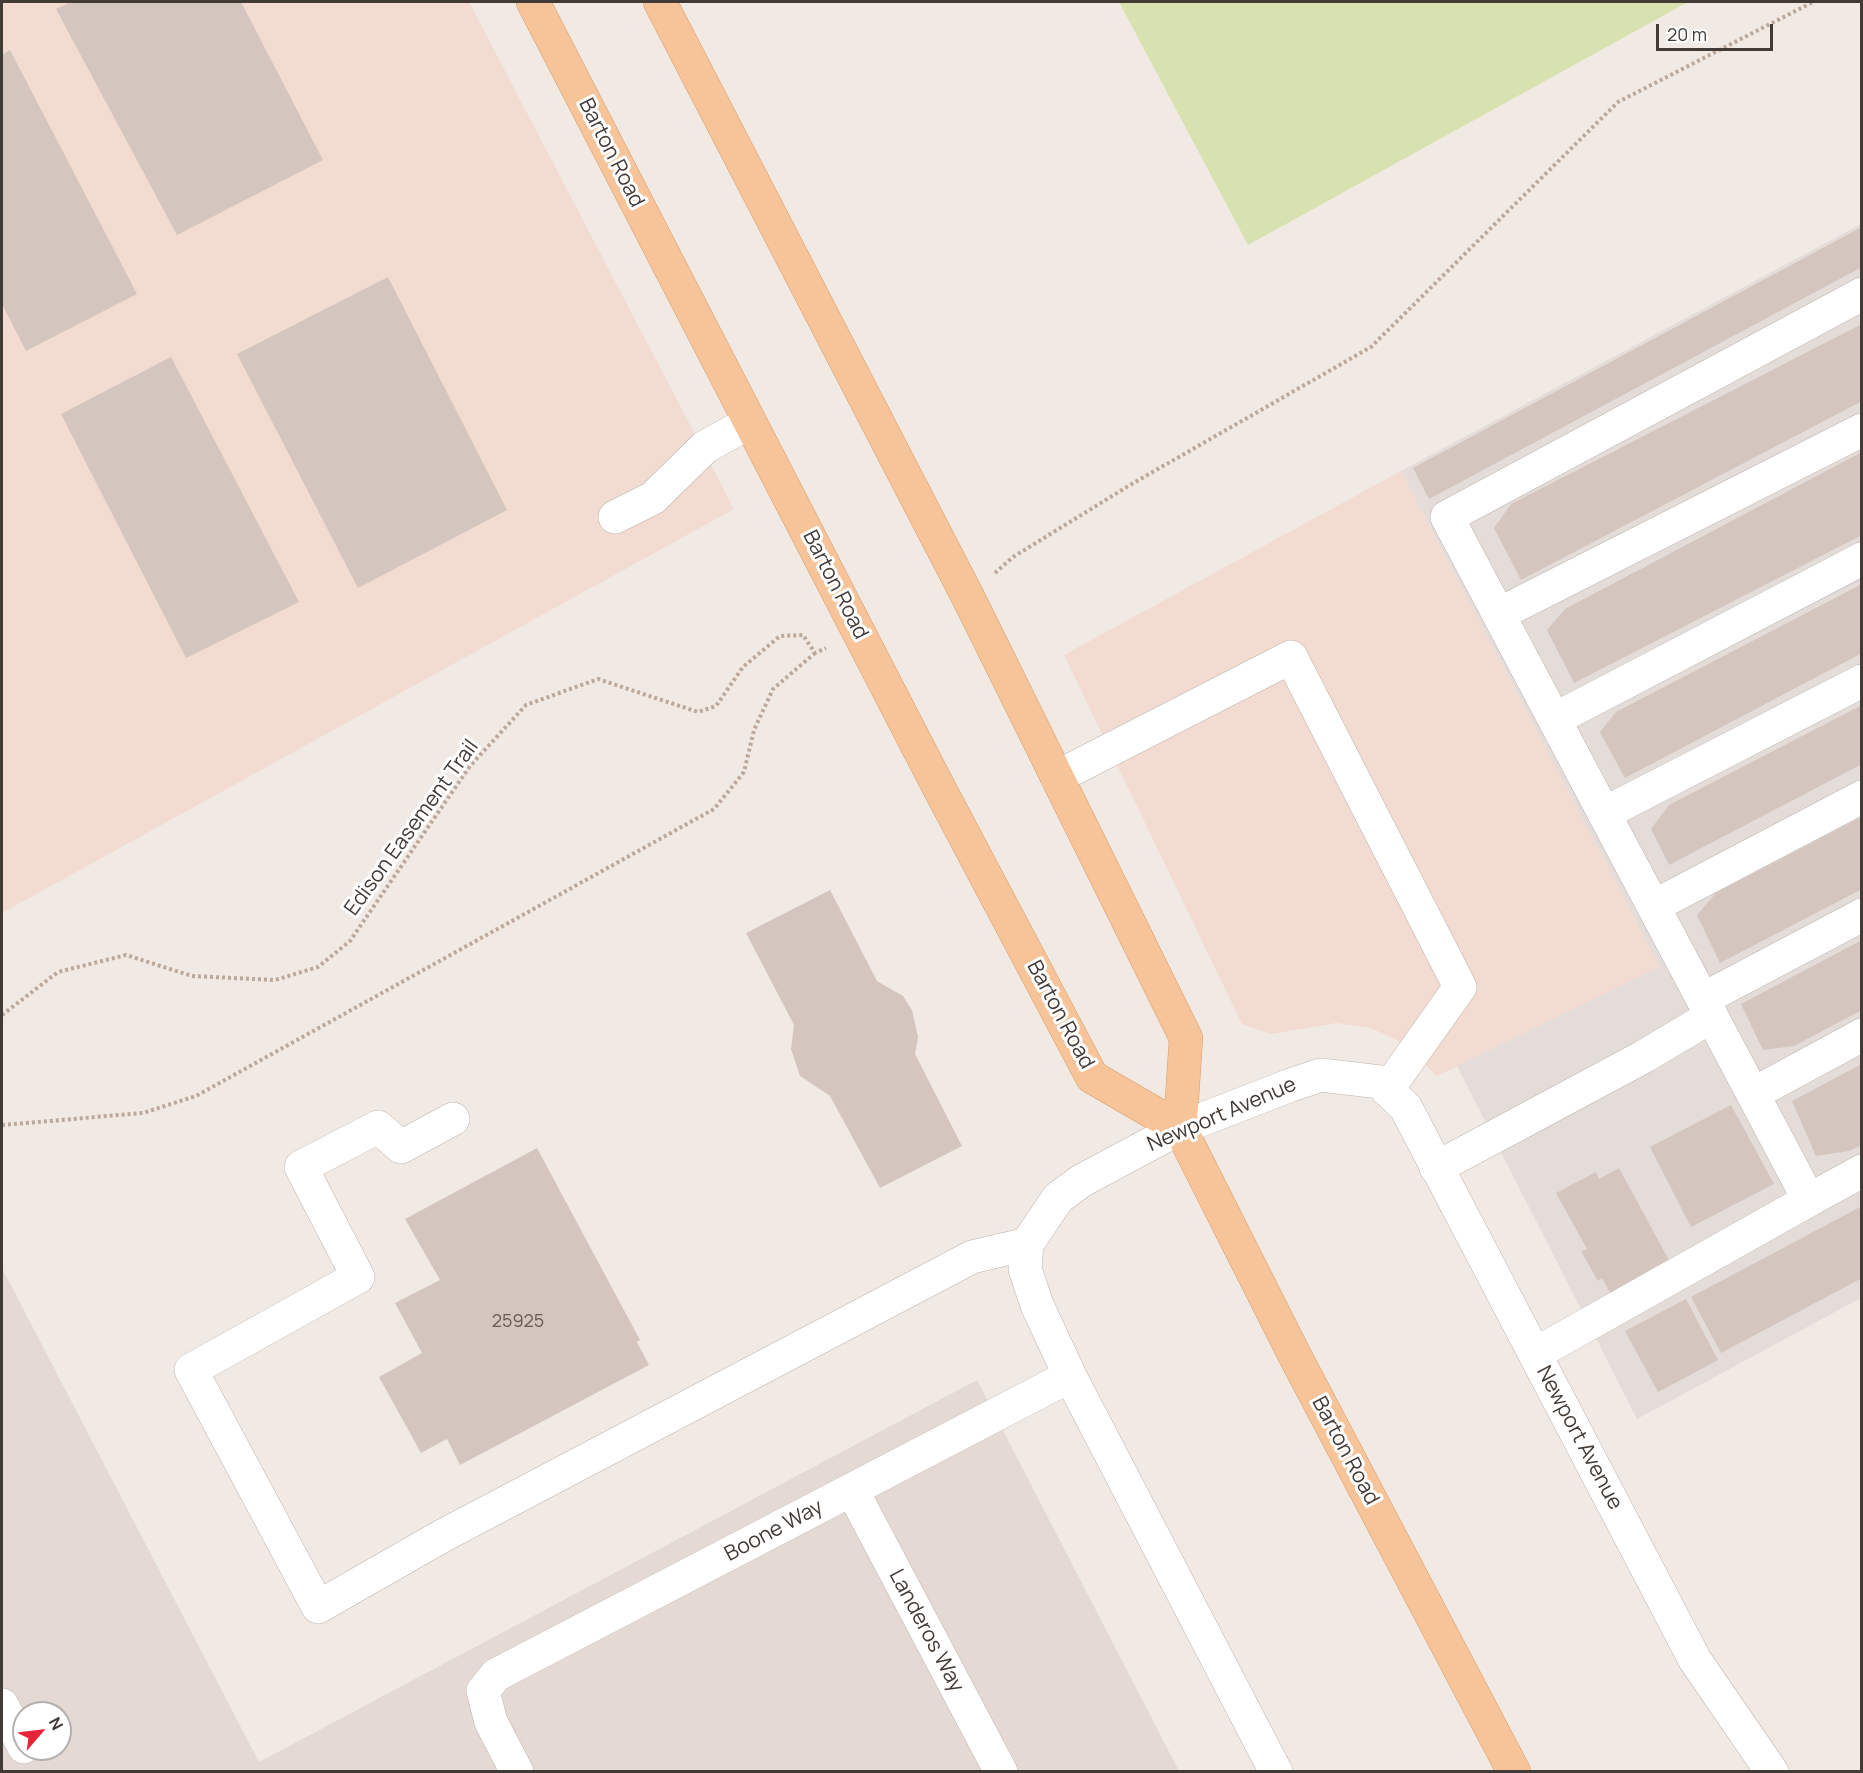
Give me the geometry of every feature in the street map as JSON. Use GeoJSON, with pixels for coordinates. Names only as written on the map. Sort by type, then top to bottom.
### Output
{"type":"FeatureCollection","features":[{"type":"Feature","properties":{"kind":"main road","name":"Barton Road"},"geometry":{"type":"LineString","coordinates":[[533,2],[1092,1077],[1180,1128],[1290,1346],[1514,1772]]}},
{"type":"Feature","properties":{"kind":"main road"},"geometry":{"type":"LineString","coordinates":[[660,2],[969,599],[1186,1038],[1180,1128]]}},
{"type":"Feature","properties":{"kind":"street"},"geometry":{"type":"LineString","coordinates":[[1809,1200],[1447,517],[1862,294]]}},
{"type":"Feature","properties":{"kind":"street"},"geometry":{"type":"LineString","coordinates":[[615,517],[653,498],[705,447],[750,422]]}},
{"type":"Feature","properties":{"kind":"street"},"geometry":{"type":"LineString","coordinates":[[1499,614],[1862,430]]}},
{"type":"Feature","properties":{"kind":"street"},"geometry":{"type":"LineString","coordinates":[[1555,719],[1862,560]]}},
{"type":"Feature","properties":{"kind":"street"},"geometry":{"type":"LineString","coordinates":[[1057,777],[1291,657],[1460,987],[1388,1090]]}},
{"type":"Feature","properties":{"kind":"street"},"geometry":{"type":"LineString","coordinates":[[1605,813],[1862,681]]}},
{"type":"Feature","properties":{"kind":"street"},"geometry":{"type":"LineString","coordinates":[[1654,906],[1862,797]]}},
{"type":"Feature","properties":{"kind":"street"},"geometry":{"type":"LineString","coordinates":[[1436,1168],[1642,1057],[1708,1008],[1862,915]]}},
{"type":"Feature","properties":{"kind":"street"},"geometry":{"type":"LineString","coordinates":[[1753,1094],[1862,1035]]}},
{"type":"Feature","properties":{"kind":"street","name":"Newport Avenue"},"geometry":{"type":"LineString","coordinates":[[1027,1244],[1058,1198],[1081,1181],[1180,1128],[1321,1075],[1380,1082],[1406,1108],[1695,1660],[1772,1772]]}},
{"type":"Feature","properties":{"kind":"street"},"geometry":{"type":"LineString","coordinates":[[453,1119],[401,1147],[378,1126],[302,1167],[358,1276],[192,1370],[318,1607],[444,1535],[972,1257],[1027,1244],[1025,1269],[1037,1305],[1070,1376],[1276,1772]]}},
{"type":"Feature","properties":{"kind":"street"},"geometry":{"type":"LineString","coordinates":[[1535,1354],[1862,1171]]}},
{"type":"Feature","properties":{"kind":"street","name":"Boone Way"},"geometry":{"type":"LineString","coordinates":[[517,1772],[491,1722],[483,1691],[496,1675],[1070,1376]]}},
{"type":"Feature","properties":{"kind":"street","name":"Landeros Way"},"geometry":{"type":"LineString","coordinates":[[852,1491],[1000,1772]]}},
{"type":"Feature","properties":{"kind":"street"},"geometry":{"type":"LineString","coordinates":[[2,1705],[12,1725]]}},
{"type":"Feature","properties":{"kind":"path"},"geometry":{"type":"LineString","coordinates":[[969,599],[1013,557],[1130,485],[1371,346],[1618,102],[1813,2]]}},
{"type":"Feature","properties":{"kind":"path"},"geometry":{"type":"LineString","coordinates":[[2,1125],[143,1113],[196,1096],[714,809],[744,771],[754,730],[773,689],[815,653],[859,632]]}},
{"type":"Feature","properties":{"kind":"path","name":"Edison Easement Trail"},"geometry":{"type":"LineString","coordinates":[[2,1015],[58,972],[126,955],[192,976],[275,980],[318,967],[350,941],[470,766],[526,705],[598,679],[698,712],[716,706],[743,667],[780,636],[803,634],[815,653]]}},
{"type":"Feature","properties":{"kind":"shaded area"},"geometry":{"type":"Polygon","coordinates":[[[2,2],[469,2],[734,509],[2,913],[2,2]]]}},
{"type":"Feature","properties":{"kind":"shaded area"},"geometry":{"type":"Polygon","coordinates":[[[1861,224],[1861,1298],[1637,1419],[1457,1066],[1660,967],[1401,471],[1861,224]]]}},
{"type":"Feature","properties":{"kind":"shaded area"},"geometry":{"type":"Polygon","coordinates":[[[1401,471],[1660,967],[1437,1076],[1400,1042],[1371,1028],[1336,1023],[1271,1034],[1242,1024],[1064,655],[1401,471]]]}},
{"type":"Feature","properties":{"kind":"shaded area"},"geometry":{"type":"Polygon","coordinates":[[[2,1268],[259,1762],[977,1380],[1179,1771],[2,1771],[2,1268]]]}},
{"type":"Feature","properties":{"kind":"green space"},"geometry":{"type":"Polygon","coordinates":[[[1119,2],[1688,2],[1248,245],[1119,2]]]}},
{"type":"Feature","properties":{"kind":"building"},"geometry":{"type":"Polygon","coordinates":[[[71,2],[241,2],[323,160],[177,235],[56,9],[71,2]]]}},
{"type":"Feature","properties":{"kind":"building"},"geometry":{"type":"Polygon","coordinates":[[[10,50],[137,294],[26,351],[2,304],[2,55],[10,50]]]}},
{"type":"Feature","properties":{"kind":"building"},"geometry":{"type":"Polygon","coordinates":[[[1862,227],[1862,267],[1429,499],[1413,468],[1862,227]]]}},
{"type":"Feature","properties":{"kind":"building"},"geometry":{"type":"Polygon","coordinates":[[[388,277],[507,510],[358,588],[237,354],[388,277]]]}},
{"type":"Feature","properties":{"kind":"building"},"geometry":{"type":"Polygon","coordinates":[[[1862,324],[1862,401],[1521,580],[1494,528],[1511,504],[1862,324]]]}},
{"type":"Feature","properties":{"kind":"building"},"geometry":{"type":"Polygon","coordinates":[[[171,357],[299,602],[186,658],[61,414],[171,357]]]}},
{"type":"Feature","properties":{"kind":"building"},"geometry":{"type":"Polygon","coordinates":[[[1862,452],[1862,535],[1574,683],[1547,630],[1565,609],[1862,452]]]}},
{"type":"Feature","properties":{"kind":"building"},"geometry":{"type":"Polygon","coordinates":[[[1862,584],[1862,653],[1625,778],[1600,732],[1616,712],[1862,584]]]}},
{"type":"Feature","properties":{"kind":"building"},"geometry":{"type":"Polygon","coordinates":[[[1862,705],[1862,764],[1669,865],[1651,829],[1669,805],[1862,705]]]}},
{"type":"Feature","properties":{"kind":"building"},"geometry":{"type":"Polygon","coordinates":[[[1862,817],[1862,889],[1720,963],[1697,915],[1716,893],[1862,817]]]}},
{"type":"Feature","properties":{"kind":"building"},"geometry":{"type":"Polygon","coordinates":[[[830,890],[877,981],[903,996],[912,1010],[918,1037],[915,1054],[962,1146],[880,1188],[830,1096],[800,1076],[791,1049],[794,1025],[746,933],[830,890]]]}},
{"type":"Feature","properties":{"kind":"building"},"geometry":{"type":"Polygon","coordinates":[[[1862,940],[1862,1010],[1794,1046],[1763,1050],[1741,1004],[1862,940]]]}},
{"type":"Feature","properties":{"kind":"building"},"geometry":{"type":"Polygon","coordinates":[[[1862,1064],[1862,1145],[1849,1151],[1816,1156],[1792,1101],[1862,1064]]]}},
{"type":"Feature","properties":{"kind":"building"},"geometry":{"type":"Polygon","coordinates":[[[1731,1105],[1774,1184],[1691,1227],[1650,1147],[1731,1105]]]}},
{"type":"Feature","properties":{"kind":"building"},"geometry":{"type":"Polygon","coordinates":[[[537,1148],[640,1340],[637,1342],[649,1365],[460,1465],[447,1439],[421,1453],[379,1377],[422,1353],[395,1303],[440,1280],[405,1219],[537,1148]]]}},
{"type":"Feature","properties":{"kind":"building"},"geometry":{"type":"Polygon","coordinates":[[[1619,1168],[1671,1264],[1612,1296],[1602,1278],[1598,1281],[1581,1251],[1587,1249],[1556,1193],[1596,1172],[1599,1179],[1619,1168]]]}},
{"type":"Feature","properties":{"kind":"building"},"geometry":{"type":"Polygon","coordinates":[[[1862,1206],[1862,1278],[1721,1353],[1691,1297],[1862,1206]]]}},
{"type":"Feature","properties":{"kind":"building"},"geometry":{"type":"Polygon","coordinates":[[[1686,1299],[1718,1360],[1658,1392],[1625,1331],[1686,1299]]]}}]}
